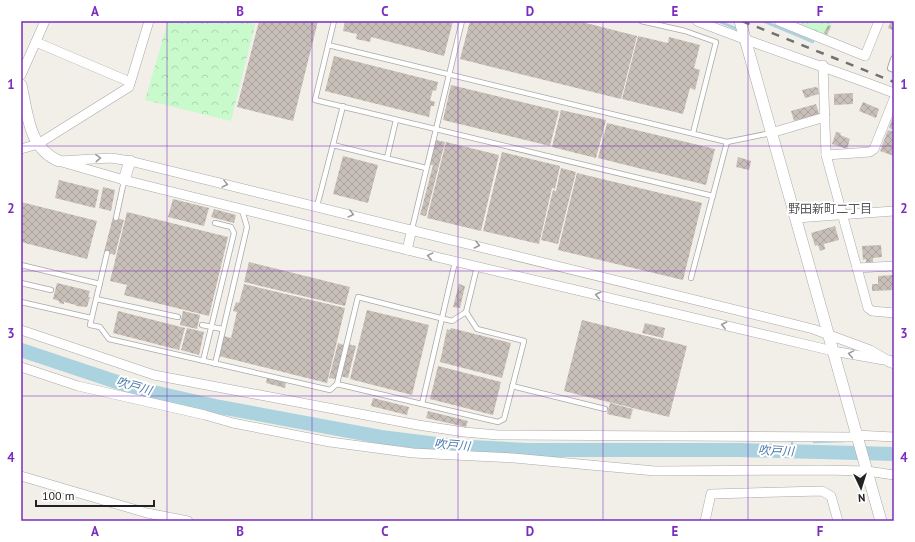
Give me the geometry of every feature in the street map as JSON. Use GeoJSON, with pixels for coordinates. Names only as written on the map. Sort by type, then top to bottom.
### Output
{"type":"FeatureCollection","features":[{"type":"Feature","properties":{"kind":"street"},"geometry":{"type":"LineString","coordinates":[[21,74],[45,21]]}},
{"type":"Feature","properties":{"kind":"street"},"geometry":{"type":"LineString","coordinates":[[21,149],[38,144],[125,90],[130,82],[149,21]]}},
{"type":"Feature","properties":{"kind":"street"},"geometry":{"type":"LineString","coordinates":[[697,21],[744,40],[823,66],[894,93]]}},
{"type":"Feature","properties":{"kind":"street"},"geometry":{"type":"LineString","coordinates":[[740,21],[744,40],[796,218],[881,521]]}},
{"type":"Feature","properties":{"kind":"street"},"geometry":{"type":"LineString","coordinates":[[779,21],[799,25],[865,56],[879,21]]}},
{"type":"Feature","properties":{"kind":"street"},"geometry":{"type":"LineString","coordinates":[[36,42],[130,82]]}},
{"type":"Feature","properties":{"kind":"street"},"geometry":{"type":"LineString","coordinates":[[894,59],[891,68],[894,69]]}},
{"type":"Feature","properties":{"kind":"street"},"geometry":{"type":"LineString","coordinates":[[823,66],[826,155],[841,215],[868,308],[872,311],[894,313]]}},
{"type":"Feature","properties":{"kind":"street"},"geometry":{"type":"LineString","coordinates":[[21,85],[31,132],[46,154],[59,161],[124,180],[455,262],[833,351],[892,362]]}},
{"type":"Feature","properties":{"kind":"street"},"geometry":{"type":"LineString","coordinates":[[826,155],[870,152],[874,149],[894,99]]}},
{"type":"Feature","properties":{"kind":"street"},"geometry":{"type":"LineString","coordinates":[[771,133],[825,117]]}},
{"type":"Feature","properties":{"kind":"street"},"geometry":{"type":"LineString","coordinates":[[59,161],[111,158],[130,161],[317,206],[829,334],[870,350],[892,362]]}},
{"type":"Feature","properties":{"kind":"street"},"geometry":{"type":"LineString","coordinates":[[124,180],[130,161]]}},
{"type":"Feature","properties":{"kind":"street"},"geometry":{"type":"LineString","coordinates":[[796,218],[894,211]]}},
{"type":"Feature","properties":{"kind":"street"},"geometry":{"type":"LineString","coordinates":[[407,250],[412,229]]}},
{"type":"Feature","properties":{"kind":"street"},"geometry":{"type":"LineString","coordinates":[[857,268],[894,266]]}},
{"type":"Feature","properties":{"kind":"street"},"geometry":{"type":"LineString","coordinates":[[21,330],[154,375],[418,425],[464,432],[498,435],[851,437],[856,435],[894,437]]}},
{"type":"Feature","properties":{"kind":"street"},"geometry":{"type":"LineString","coordinates":[[21,367],[78,386],[205,415],[233,423],[330,442],[413,453],[514,458],[655,471],[867,471],[894,474]]}},
{"type":"Feature","properties":{"kind":"street"},"geometry":{"type":"LineString","coordinates":[[21,476],[147,512],[186,521]]}},
{"type":"Feature","properties":{"kind":"street"},"geometry":{"type":"LineString","coordinates":[[704,521],[711,494],[822,491],[831,496],[838,521]]}},
{"type":"Feature","properties":{"kind":"lane"},"geometry":{"type":"LineString","coordinates":[[334,21],[315,100],[713,196]]}},
{"type":"Feature","properties":{"kind":"lane"},"geometry":{"type":"LineString","coordinates":[[412,229],[462,21]]}},
{"type":"Feature","properties":{"kind":"lane"},"geometry":{"type":"LineString","coordinates":[[641,21],[685,31],[716,42],[693,134]]}},
{"type":"Feature","properties":{"kind":"lane"},"geometry":{"type":"LineString","coordinates":[[328,45],[727,142],[771,133]]}},
{"type":"Feature","properties":{"kind":"lane"},"geometry":{"type":"LineString","coordinates":[[317,206],[343,106]]}},
{"type":"Feature","properties":{"kind":"lane"},"geometry":{"type":"LineString","coordinates":[[387,158],[396,120]]}},
{"type":"Feature","properties":{"kind":"lane"},"geometry":{"type":"LineString","coordinates":[[691,278],[727,142]]}},
{"type":"Feature","properties":{"kind":"lane"},"geometry":{"type":"LineString","coordinates":[[333,145],[426,168]]}},
{"type":"Feature","properties":{"kind":"lane"},"geometry":{"type":"LineString","coordinates":[[116,218],[124,180]]}},
{"type":"Feature","properties":{"kind":"lane"},"geometry":{"type":"LineString","coordinates":[[215,364],[247,227],[242,210]]}},
{"type":"Feature","properties":{"kind":"lane"},"geometry":{"type":"LineString","coordinates":[[203,361],[234,233],[231,227],[215,223]]}},
{"type":"Feature","properties":{"kind":"lane"},"geometry":{"type":"LineString","coordinates":[[107,253],[90,325],[100,328],[109,339],[330,390],[337,384],[358,297],[452,321],[466,312],[477,267]]}},
{"type":"Feature","properties":{"kind":"lane"},"geometry":{"type":"LineString","coordinates":[[422,404],[455,262]]}},
{"type":"Feature","properties":{"kind":"lane"},"geometry":{"type":"LineString","coordinates":[[21,265],[100,284]]}},
{"type":"Feature","properties":{"kind":"lane"},"geometry":{"type":"LineString","coordinates":[[21,283],[51,290]]}},
{"type":"Feature","properties":{"kind":"lane"},"geometry":{"type":"LineString","coordinates":[[96,299],[178,317]]}},
{"type":"Feature","properties":{"kind":"lane"},"geometry":{"type":"LineString","coordinates":[[21,302],[91,318]]}},
{"type":"Feature","properties":{"kind":"lane"},"geometry":{"type":"LineString","coordinates":[[337,384],[498,422],[504,419],[524,341],[477,329],[466,312]]}},
{"type":"Feature","properties":{"kind":"lane"},"geometry":{"type":"LineString","coordinates":[[202,325],[222,329]]}},
{"type":"Feature","properties":{"kind":"lane"},"geometry":{"type":"LineString","coordinates":[[512,386],[605,408]]}},
{"type":"Feature","properties":{"kind":"green space"},"geometry":{"type":"Polygon","coordinates":[[[168,21],[256,21],[231,121],[145,100],[168,21]]]}},
{"type":"Feature","properties":{"kind":"green space"},"geometry":{"type":"Polygon","coordinates":[[[801,21],[833,21],[827,37],[802,27],[801,21]]]}},
{"type":"Feature","properties":{"kind":"building"},"geometry":{"type":"Polygon","coordinates":[[[259,21],[318,21],[293,121],[237,107],[259,21]]]}},
{"type":"Feature","properties":{"kind":"building"},"geometry":{"type":"Polygon","coordinates":[[[345,21],[453,21],[444,56],[371,37],[370,42],[356,39],[357,34],[343,31],[345,21]]]}},
{"type":"Feature","properties":{"kind":"building"},"geometry":{"type":"Polygon","coordinates":[[[470,21],[578,21],[637,36],[621,99],[460,59],[470,21]]]}},
{"type":"Feature","properties":{"kind":"building"},"geometry":{"type":"Polygon","coordinates":[[[891,21],[894,21],[894,31],[888,28],[891,21]]]}},
{"type":"Feature","properties":{"kind":"building"},"geometry":{"type":"Polygon","coordinates":[[[828,25],[831,26],[827,35],[824,33],[828,25]]]}},
{"type":"Feature","properties":{"kind":"building"},"geometry":{"type":"Polygon","coordinates":[[[638,36],[668,43],[669,37],[700,45],[694,68],[700,70],[695,90],[690,88],[683,114],[622,99],[638,36]]]}},
{"type":"Feature","properties":{"kind":"building"},"geometry":{"type":"Polygon","coordinates":[[[334,56],[438,82],[436,91],[433,90],[430,100],[435,102],[434,106],[431,106],[429,117],[325,91],[334,56]]]}},
{"type":"Feature","properties":{"kind":"building"},"geometry":{"type":"Polygon","coordinates":[[[451,85],[559,111],[550,146],[443,120],[451,85]]]}},
{"type":"Feature","properties":{"kind":"building"},"geometry":{"type":"Polygon","coordinates":[[[815,87],[818,88],[819,94],[805,98],[802,90],[815,87]]]}},
{"type":"Feature","properties":{"kind":"building"},"geometry":{"type":"Polygon","coordinates":[[[853,93],[853,104],[834,105],[834,94],[853,93]]]}},
{"type":"Feature","properties":{"kind":"building"},"geometry":{"type":"Polygon","coordinates":[[[863,102],[879,109],[876,118],[859,111],[863,102]]]}},
{"type":"Feature","properties":{"kind":"building"},"geometry":{"type":"Polygon","coordinates":[[[816,104],[819,114],[794,121],[791,111],[816,104]]]}},
{"type":"Feature","properties":{"kind":"building"},"geometry":{"type":"Polygon","coordinates":[[[561,110],[606,120],[596,158],[552,147],[561,110]]]}},
{"type":"Feature","properties":{"kind":"building"},"geometry":{"type":"Polygon","coordinates":[[[892,119],[894,120],[894,130],[889,128],[892,119]]]}},
{"type":"Feature","properties":{"kind":"building"},"geometry":{"type":"Polygon","coordinates":[[[607,123],[715,149],[706,185],[598,158],[607,123]]]}},
{"type":"Feature","properties":{"kind":"building"},"geometry":{"type":"Polygon","coordinates":[[[888,130],[894,132],[894,156],[880,151],[888,130]]]}},
{"type":"Feature","properties":{"kind":"building"},"geometry":{"type":"Polygon","coordinates":[[[836,132],[841,133],[840,135],[850,139],[847,149],[832,144],[836,132]]]}},
{"type":"Feature","properties":{"kind":"building"},"geometry":{"type":"Polygon","coordinates":[[[436,140],[445,142],[426,216],[420,215],[433,165],[430,165],[436,140]]]}},
{"type":"Feature","properties":{"kind":"building"},"geometry":{"type":"Polygon","coordinates":[[[446,142],[499,155],[481,231],[427,218],[446,142]]]}},
{"type":"Feature","properties":{"kind":"building"},"geometry":{"type":"Polygon","coordinates":[[[502,152],[560,166],[555,189],[552,188],[539,244],[483,231],[502,152]]]}},
{"type":"Feature","properties":{"kind":"building"},"geometry":{"type":"Polygon","coordinates":[[[343,156],[378,165],[368,203],[333,194],[343,156]]]}},
{"type":"Feature","properties":{"kind":"building"},"geometry":{"type":"Polygon","coordinates":[[[738,157],[751,161],[749,170],[736,167],[738,157]]]}},
{"type":"Feature","properties":{"kind":"building"},"geometry":{"type":"Polygon","coordinates":[[[561,168],[576,172],[558,244],[541,240],[553,190],[556,191],[561,168]]]}},
{"type":"Feature","properties":{"kind":"building"},"geometry":{"type":"Polygon","coordinates":[[[577,173],[702,203],[683,280],[558,250],[577,173]]]}},
{"type":"Feature","properties":{"kind":"building"},"geometry":{"type":"Polygon","coordinates":[[[59,180],[99,190],[95,208],[55,198],[59,180]]]}},
{"type":"Feature","properties":{"kind":"building"},"geometry":{"type":"Polygon","coordinates":[[[103,187],[115,190],[111,211],[99,208],[103,187]]]}},
{"type":"Feature","properties":{"kind":"building"},"geometry":{"type":"Polygon","coordinates":[[[173,199],[209,208],[204,226],[168,217],[173,199]]]}},
{"type":"Feature","properties":{"kind":"building"},"geometry":{"type":"Polygon","coordinates":[[[21,202],[97,221],[87,259],[21,242],[21,202]]]}},
{"type":"Feature","properties":{"kind":"building"},"geometry":{"type":"Polygon","coordinates":[[[214,209],[236,215],[234,223],[211,217],[214,209]]]}},
{"type":"Feature","properties":{"kind":"building"},"geometry":{"type":"Polygon","coordinates":[[[127,212],[228,237],[209,316],[124,295],[127,285],[110,281],[127,212]]]}},
{"type":"Feature","properties":{"kind":"building"},"geometry":{"type":"Polygon","coordinates":[[[113,217],[124,220],[115,255],[104,252],[113,217]]]}},
{"type":"Feature","properties":{"kind":"building"},"geometry":{"type":"Polygon","coordinates":[[[835,226],[839,240],[824,244],[825,249],[820,251],[818,245],[815,246],[811,233],[835,226]]]}},
{"type":"Feature","properties":{"kind":"building"},"geometry":{"type":"Polygon","coordinates":[[[881,245],[882,257],[873,258],[873,262],[866,263],[866,259],[863,260],[862,246],[881,245]]]}},
{"type":"Feature","properties":{"kind":"building"},"geometry":{"type":"Polygon","coordinates":[[[249,262],[350,287],[345,306],[244,282],[249,262]]]}},
{"type":"Feature","properties":{"kind":"building"},"geometry":{"type":"Polygon","coordinates":[[[894,275],[894,290],[872,291],[872,284],[878,284],[878,276],[894,275]]]}},
{"type":"Feature","properties":{"kind":"building"},"geometry":{"type":"Polygon","coordinates":[[[57,283],[90,291],[87,307],[76,306],[64,302],[64,304],[59,303],[59,301],[53,299],[57,283]]]}},
{"type":"Feature","properties":{"kind":"building"},"geometry":{"type":"Polygon","coordinates":[[[244,284],[345,308],[327,383],[219,356],[224,336],[231,338],[237,312],[233,311],[236,302],[239,303],[244,284]]]}},
{"type":"Feature","properties":{"kind":"building"},"geometry":{"type":"Polygon","coordinates":[[[459,284],[465,286],[460,308],[453,307],[459,284]]]}},
{"type":"Feature","properties":{"kind":"building"},"geometry":{"type":"Polygon","coordinates":[[[367,310],[429,325],[412,395],[350,379],[367,310]]]}},
{"type":"Feature","properties":{"kind":"building"},"geometry":{"type":"Polygon","coordinates":[[[118,311],[185,328],[179,350],[113,333],[118,311]]]}},
{"type":"Feature","properties":{"kind":"building"},"geometry":{"type":"Polygon","coordinates":[[[183,311],[200,315],[197,329],[180,325],[183,311]]]}},
{"type":"Feature","properties":{"kind":"building"},"geometry":{"type":"Polygon","coordinates":[[[582,320],[687,346],[669,417],[564,391],[582,320]]]}},
{"type":"Feature","properties":{"kind":"building"},"geometry":{"type":"Polygon","coordinates":[[[645,323],[665,328],[663,338],[642,333],[645,323]]]}},
{"type":"Feature","properties":{"kind":"building"},"geometry":{"type":"Polygon","coordinates":[[[187,328],[204,332],[199,355],[181,350],[187,328]]]}},
{"type":"Feature","properties":{"kind":"building"},"geometry":{"type":"Polygon","coordinates":[[[451,328],[511,343],[502,378],[440,362],[447,329],[450,330],[451,328]]]}},
{"type":"Feature","properties":{"kind":"building"},"geometry":{"type":"Polygon","coordinates":[[[338,343],[344,345],[336,379],[329,378],[338,343]]]}},
{"type":"Feature","properties":{"kind":"building"},"geometry":{"type":"Polygon","coordinates":[[[348,344],[356,346],[348,378],[340,376],[348,344]]]}},
{"type":"Feature","properties":{"kind":"building"},"geometry":{"type":"Polygon","coordinates":[[[438,366],[501,382],[493,415],[430,399],[438,366]]]}},
{"type":"Feature","properties":{"kind":"building"},"geometry":{"type":"Polygon","coordinates":[[[267,378],[286,382],[285,388],[266,383],[267,378]]]}},
{"type":"Feature","properties":{"kind":"building"},"geometry":{"type":"Polygon","coordinates":[[[373,398],[409,407],[407,415],[371,406],[373,398]]]}},
{"type":"Feature","properties":{"kind":"building"},"geometry":{"type":"Polygon","coordinates":[[[610,403],[633,409],[630,419],[607,414],[610,403]]]}},
{"type":"Feature","properties":{"kind":"building"},"geometry":{"type":"Polygon","coordinates":[[[428,411],[468,421],[466,427],[426,418],[428,411]]]}},
{"type":"Feature","properties":{"kind":"waterway"},"geometry":{"type":"LineString","coordinates":[[718,21],[737,29]]}},
{"type":"Feature","properties":{"kind":"waterway"},"geometry":{"type":"LineString","coordinates":[[763,21],[813,42]]}},
{"type":"Feature","properties":{"kind":"waterway","name":"吹戸川"},"geometry":{"type":"LineString","coordinates":[[21,350],[135,388],[220,407],[381,437],[453,446],[527,450],[739,450],[894,454]]}},
{"type":"Feature","properties":{"kind":"waterway"},"geometry":{"type":"LineString","coordinates":[[814,442],[844,441]]}},
{"type":"Feature","properties":{"kind":"waterway"},"geometry":{"type":"LineString","coordinates":[[792,442],[793,452]]}},
{"type":"Feature","properties":{"kind":"railway"},"geometry":{"type":"LineString","coordinates":[[742,21],[894,82]]}},
{"type":"Feature","properties":{"kind":"district","name":"野田新町二丁目"},"geometry":{"type":"Point","coordinates":[830,209]}}]}
